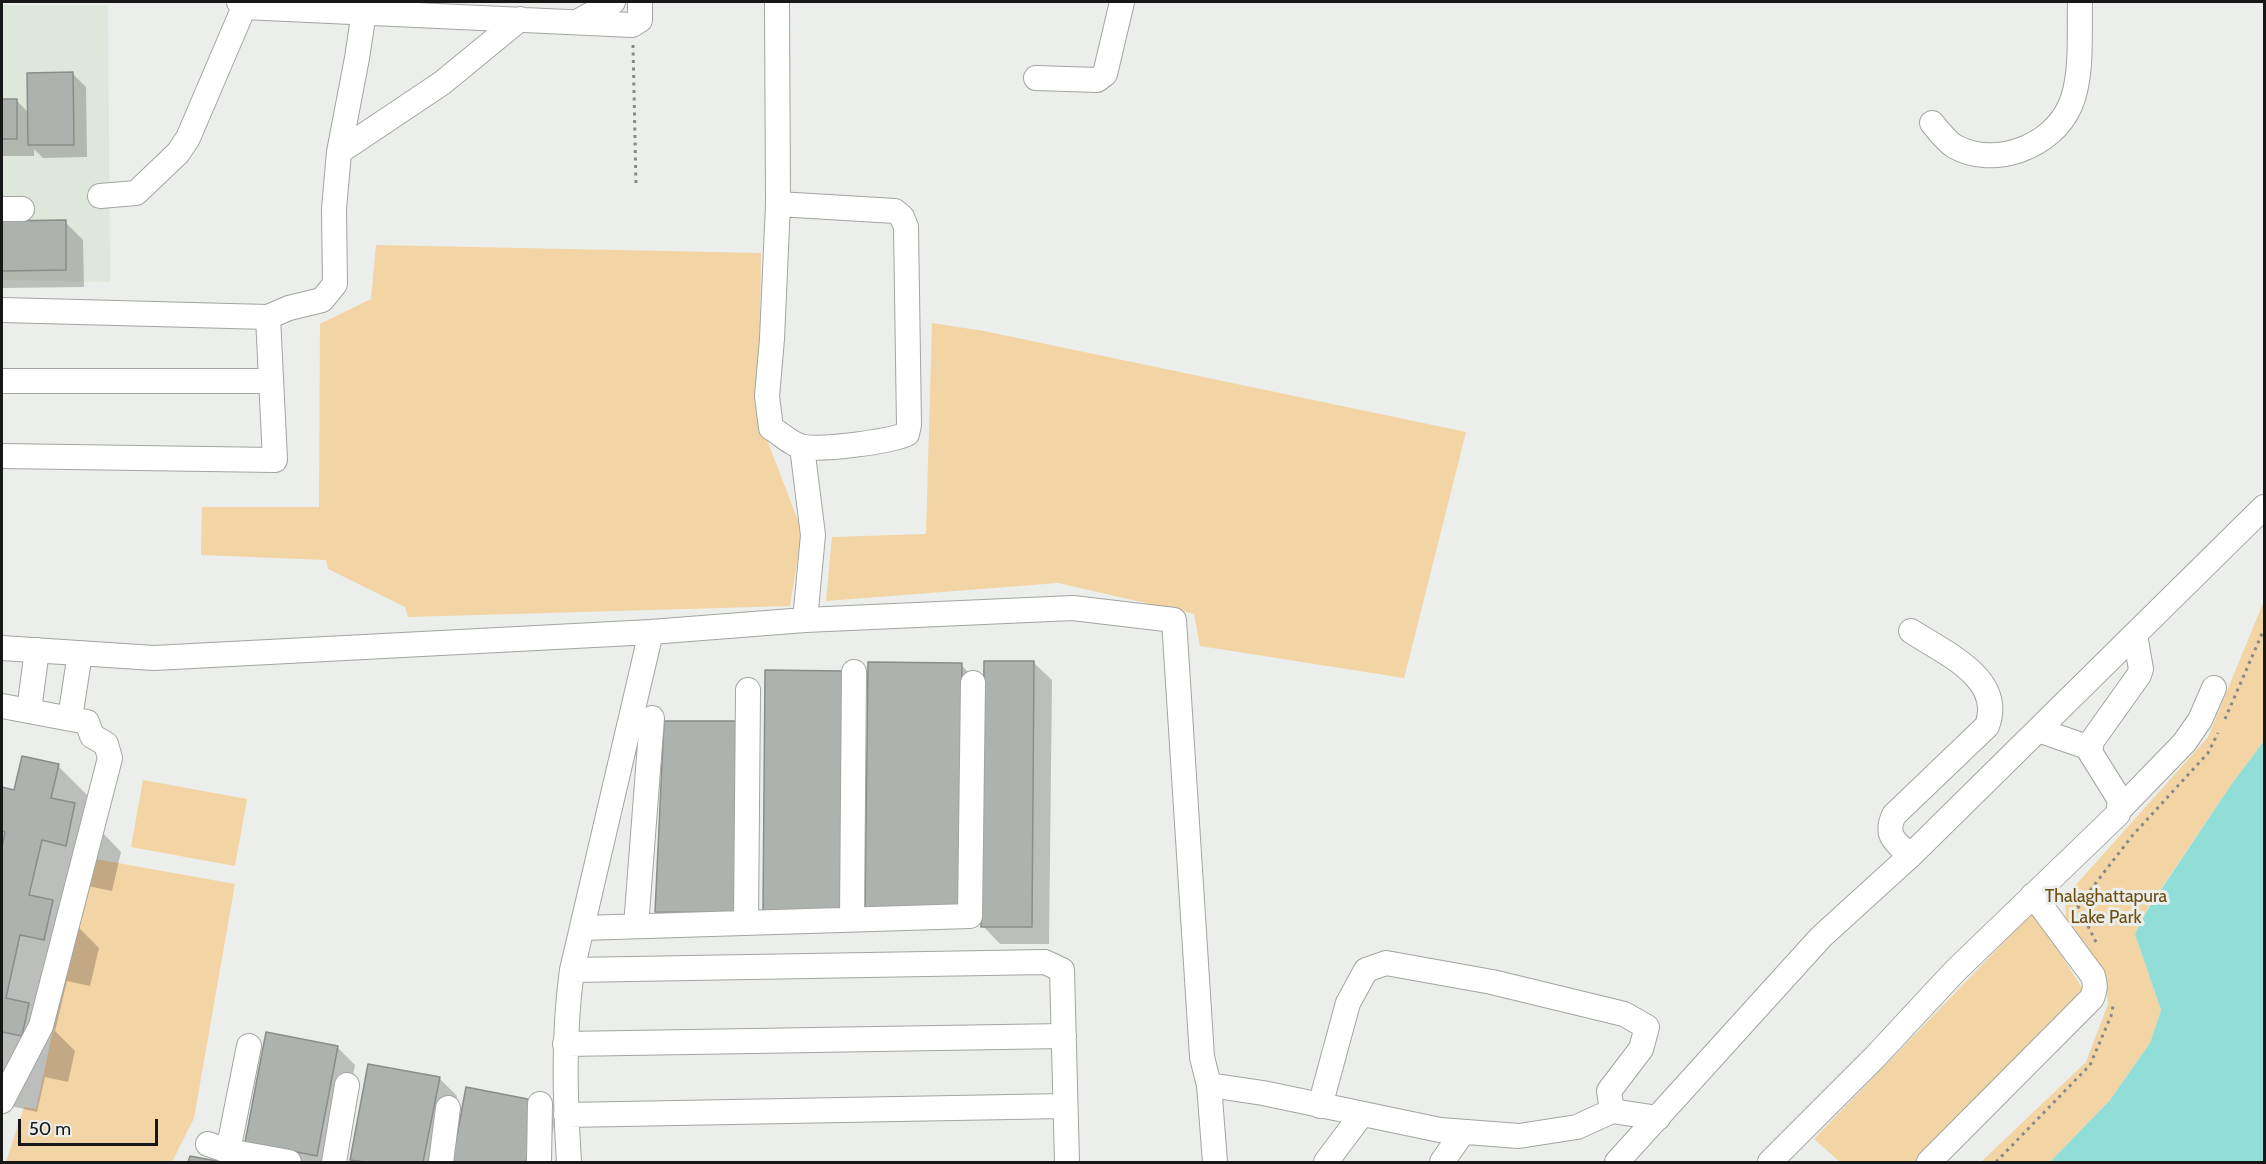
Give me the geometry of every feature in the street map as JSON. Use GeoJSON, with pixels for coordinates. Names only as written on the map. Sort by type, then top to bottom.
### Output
{"type":"FeatureCollection","features":[{"type":"Feature","properties":{"kind":"street"},"geometry":{"type":"LineString","coordinates":[[576,22],[613,2]]}},
{"type":"Feature","properties":{"kind":"street"},"geometry":{"type":"LineString","coordinates":[[100,196],[136,193],[178,153],[188,138],[241,4],[632,25],[640,20],[640,2]]}},
{"type":"Feature","properties":{"kind":"street"},"geometry":{"type":"LineString","coordinates":[[777,2],[778,204],[767,396],[771,428],[802,447],[894,439],[907,434],[909,424],[906,227],[902,217],[895,211],[778,204]]}},
{"type":"Feature","properties":{"kind":"street"},"geometry":{"type":"LineString","coordinates":[[1036,78],[1097,80],[1105,74],[1122,2]]}},
{"type":"Feature","properties":{"kind":"street"},"geometry":{"type":"LineString","coordinates":[[1932,123],[1953,145],[1980,156],[2008,155],[2035,143],[2056,128],[2070,107],[2077,84],[2080,2]]}},
{"type":"Feature","properties":{"kind":"street"},"geometry":{"type":"LineString","coordinates":[[2,310],[268,317],[289,308],[322,300],[335,284],[334,209],[339,152],[364,12]]}},
{"type":"Feature","properties":{"kind":"street"},"geometry":{"type":"LineString","coordinates":[[339,152],[442,83],[520,20]]}},
{"type":"Feature","properties":{"kind":"street"},"geometry":{"type":"LineString","coordinates":[[2,456],[275,460],[268,317]]}},
{"type":"Feature","properties":{"kind":"street"},"geometry":{"type":"LineString","coordinates":[[2,381],[271,381]]}},
{"type":"Feature","properties":{"kind":"street"},"geometry":{"type":"LineString","coordinates":[[802,447],[813,535],[805,620]]}},
{"type":"Feature","properties":{"kind":"street"},"geometry":{"type":"LineString","coordinates":[[1617,1162],[1821,937],[1910,856],[2265,507]]}},
{"type":"Feature","properties":{"kind":"street"},"geometry":{"type":"LineString","coordinates":[[2,648],[154,658],[651,632],[805,620],[1073,608],[1174,620],[1202,1057],[1209,1085],[1215,1162]]}},
{"type":"Feature","properties":{"kind":"street"},"geometry":{"type":"LineString","coordinates":[[569,1162],[565,1044],[566,1013],[572,970],[651,632]]}},
{"type":"Feature","properties":{"kind":"street"},"geometry":{"type":"LineString","coordinates":[[1910,856],[1889,831],[1894,815],[1987,726],[1991,716],[1991,700],[1982,681],[1911,632]]}},
{"type":"Feature","properties":{"kind":"street"},"geometry":{"type":"LineString","coordinates":[[2121,808],[2120,800],[2090,752],[2090,748],[2092,741],[2139,675],[2141,669],[2135,635]]}},
{"type":"Feature","properties":{"kind":"street"},"geometry":{"type":"LineString","coordinates":[[29,710],[37,650]]}},
{"type":"Feature","properties":{"kind":"street"},"geometry":{"type":"LineString","coordinates":[[70,718],[80,653]]}},
{"type":"Feature","properties":{"kind":"street"},"geometry":{"type":"LineString","coordinates":[[852,918],[854,672]]}},
{"type":"Feature","properties":{"kind":"street"},"geometry":{"type":"LineString","coordinates":[[582,928],[970,915],[973,683]]}},
{"type":"Feature","properties":{"kind":"street"},"geometry":{"type":"LineString","coordinates":[[1770,1162],[1875,1057],[1955,971],[2118,814],[2121,808],[2184,743],[2200,720],[2214,688]]}},
{"type":"Feature","properties":{"kind":"street"},"geometry":{"type":"LineString","coordinates":[[746,922],[748,690]]}},
{"type":"Feature","properties":{"kind":"street"},"geometry":{"type":"LineString","coordinates":[[2,706],[87,722],[92,736],[106,744],[110,758],[40,1026],[2,1101]]}},
{"type":"Feature","properties":{"kind":"street"},"geometry":{"type":"LineString","coordinates":[[636,926],[652,718]]}},
{"type":"Feature","properties":{"kind":"street"},"geometry":{"type":"LineString","coordinates":[[2038,730],[2090,748]]}},
{"type":"Feature","properties":{"kind":"street"},"geometry":{"type":"LineString","coordinates":[[1929,1162],[2092,998],[2096,983],[2093,976],[2033,895]]}},
{"type":"Feature","properties":{"kind":"street"},"geometry":{"type":"LineString","coordinates":[[572,970],[1045,962],[1062,970],[1067,1162]]}},
{"type":"Feature","properties":{"kind":"street"},"geometry":{"type":"LineString","coordinates":[[1320,1106],[1348,1003],[1366,970],[1386,963],[1492,982],[1624,1014],[1647,1027],[1641,1049],[1609,1091],[1612,1111]]}},
{"type":"Feature","properties":{"kind":"street"},"geometry":{"type":"LineString","coordinates":[[565,1044],[1064,1036]]}},
{"type":"Feature","properties":{"kind":"street"},"geometry":{"type":"LineString","coordinates":[[249,1046],[218,1148],[289,1162]]}},
{"type":"Feature","properties":{"kind":"street"},"geometry":{"type":"LineString","coordinates":[[334,1162],[347,1085]]}},
{"type":"Feature","properties":{"kind":"street"},"geometry":{"type":"LineString","coordinates":[[1209,1085],[1440,1130],[1463,1132],[1519,1136],[1577,1127],[1612,1111],[1658,1118]]}},
{"type":"Feature","properties":{"kind":"street"},"geometry":{"type":"LineString","coordinates":[[539,1162],[540,1104]]}},
{"type":"Feature","properties":{"kind":"street"},"geometry":{"type":"LineString","coordinates":[[566,1115],[1065,1106]]}},
{"type":"Feature","properties":{"kind":"street"},"geometry":{"type":"LineString","coordinates":[[441,1162],[448,1108]]}},
{"type":"Feature","properties":{"kind":"street"},"geometry":{"type":"LineString","coordinates":[[1326,1162],[1362,1114]]}},
{"type":"Feature","properties":{"kind":"street"},"geometry":{"type":"LineString","coordinates":[[1442,1162],[1463,1132]]}},
{"type":"Feature","properties":{"kind":"path"},"geometry":{"type":"LineString","coordinates":[[632,25],[636,185]]}},
{"type":"Feature","properties":{"kind":"path"},"geometry":{"type":"LineString","coordinates":[[2223,723],[2265,629]]}},
{"type":"Feature","properties":{"kind":"path"},"geometry":{"type":"LineString","coordinates":[[2098,946],[2078,906],[2132,836],[2208,753],[2218,733]]}},
{"type":"Feature","properties":{"kind":"path"},"geometry":{"type":"LineString","coordinates":[[1996,1162],[2090,1065],[2111,1016],[2115,996]]}},
{"type":"Feature","properties":{"kind":"shaded area"},"geometry":{"type":"Polygon","coordinates":[[[2,5],[108,5],[110,282],[2,280],[2,5]]]}},
{"type":"Feature","properties":{"kind":"green space"},"geometry":{"type":"Polygon","coordinates":[[[376,245],[761,253],[759,419],[802,531],[790,606],[408,617],[405,607],[328,569],[326,560],[201,555],[202,507],[319,507],[320,324],[371,299],[376,245]]]}},
{"type":"Feature","properties":{"kind":"green space"},"geometry":{"type":"Polygon","coordinates":[[[932,323],[984,331],[1466,432],[1404,678],[1200,646],[1194,614],[1058,583],[826,601],[832,537],[926,534],[932,323]]]}},
{"type":"Feature","properties":{"kind":"green space","name":"Thalaghattapura Lake Park"},"geometry":{"type":"Polygon","coordinates":[[[2264,601],[2264,741],[2231,785],[2146,911],[2135,934],[2161,1010],[2150,1043],[2110,1100],[2050,1162],[1981,1162],[2086,1062],[2108,1004],[2105,981],[2066,918],[2065,897],[2208,737],[2264,601]]]}},
{"type":"Feature","properties":{"kind":"green space"},"geometry":{"type":"Polygon","coordinates":[[[143,780],[247,799],[235,866],[131,847],[143,780]]]}},
{"type":"Feature","properties":{"kind":"green space"},"geometry":{"type":"Polygon","coordinates":[[[90,858],[235,884],[194,1118],[172,1162],[6,1162],[24,1107],[36,1109],[90,858]]]}},
{"type":"Feature","properties":{"kind":"green space"},"geometry":{"type":"Polygon","coordinates":[[[2034,911],[2085,993],[1916,1162],[1840,1162],[1814,1139],[2034,911]]]}},
{"type":"Feature","properties":{"kind":"water"},"geometry":{"type":"Polygon","coordinates":[[[2264,741],[2264,1162],[2050,1162],[2110,1100],[2150,1043],[2161,1010],[2135,934],[2146,912],[2231,785],[2264,741]]]}},
{"type":"Feature","properties":{"kind":"building"},"geometry":{"type":"Polygon","coordinates":[[[73,72],[74,145],[28,145],[27,73],[73,72]]]}},
{"type":"Feature","properties":{"kind":"building"},"geometry":{"type":"Polygon","coordinates":[[[2,99],[17,99],[17,139],[2,139],[2,99]]]}},
{"type":"Feature","properties":{"kind":"building"},"geometry":{"type":"Polygon","coordinates":[[[66,220],[66,270],[2,271],[2,221],[66,220]]]}},
{"type":"Feature","properties":{"kind":"building"},"geometry":{"type":"Polygon","coordinates":[[[984,661],[1034,661],[1032,927],[981,927],[984,661]]]}},
{"type":"Feature","properties":{"kind":"building"},"geometry":{"type":"Polygon","coordinates":[[[868,662],[962,663],[959,909],[865,908],[868,662]]]}},
{"type":"Feature","properties":{"kind":"building"},"geometry":{"type":"Polygon","coordinates":[[[765,670],[844,671],[841,912],[763,911],[765,670]]]}},
{"type":"Feature","properties":{"kind":"building"},"geometry":{"type":"Polygon","coordinates":[[[664,721],[740,721],[739,913],[655,912],[664,721]]]}},
{"type":"Feature","properties":{"kind":"building"},"geometry":{"type":"Polygon","coordinates":[[[22,756],[59,764],[51,798],[75,803],[66,846],[42,840],[29,895],[53,900],[44,940],[20,935],[6,998],[29,1003],[22,1036],[2,1032],[2,847],[5,832],[2,831],[2,787],[14,790],[22,756]]]}},
{"type":"Feature","properties":{"kind":"building"},"geometry":{"type":"Polygon","coordinates":[[[266,1032],[338,1046],[317,1156],[245,1142],[266,1032]]]}},
{"type":"Feature","properties":{"kind":"building"},"geometry":{"type":"Polygon","coordinates":[[[368,1064],[440,1077],[423,1162],[350,1160],[368,1064]]]}},
{"type":"Feature","properties":{"kind":"building"},"geometry":{"type":"Polygon","coordinates":[[[466,1087],[538,1101],[526,1162],[452,1162],[466,1087]]]}},
{"type":"Feature","properties":{"kind":"building"},"geometry":{"type":"Polygon","coordinates":[[[190,1156],[222,1162],[188,1162],[190,1156]]]}}]}
